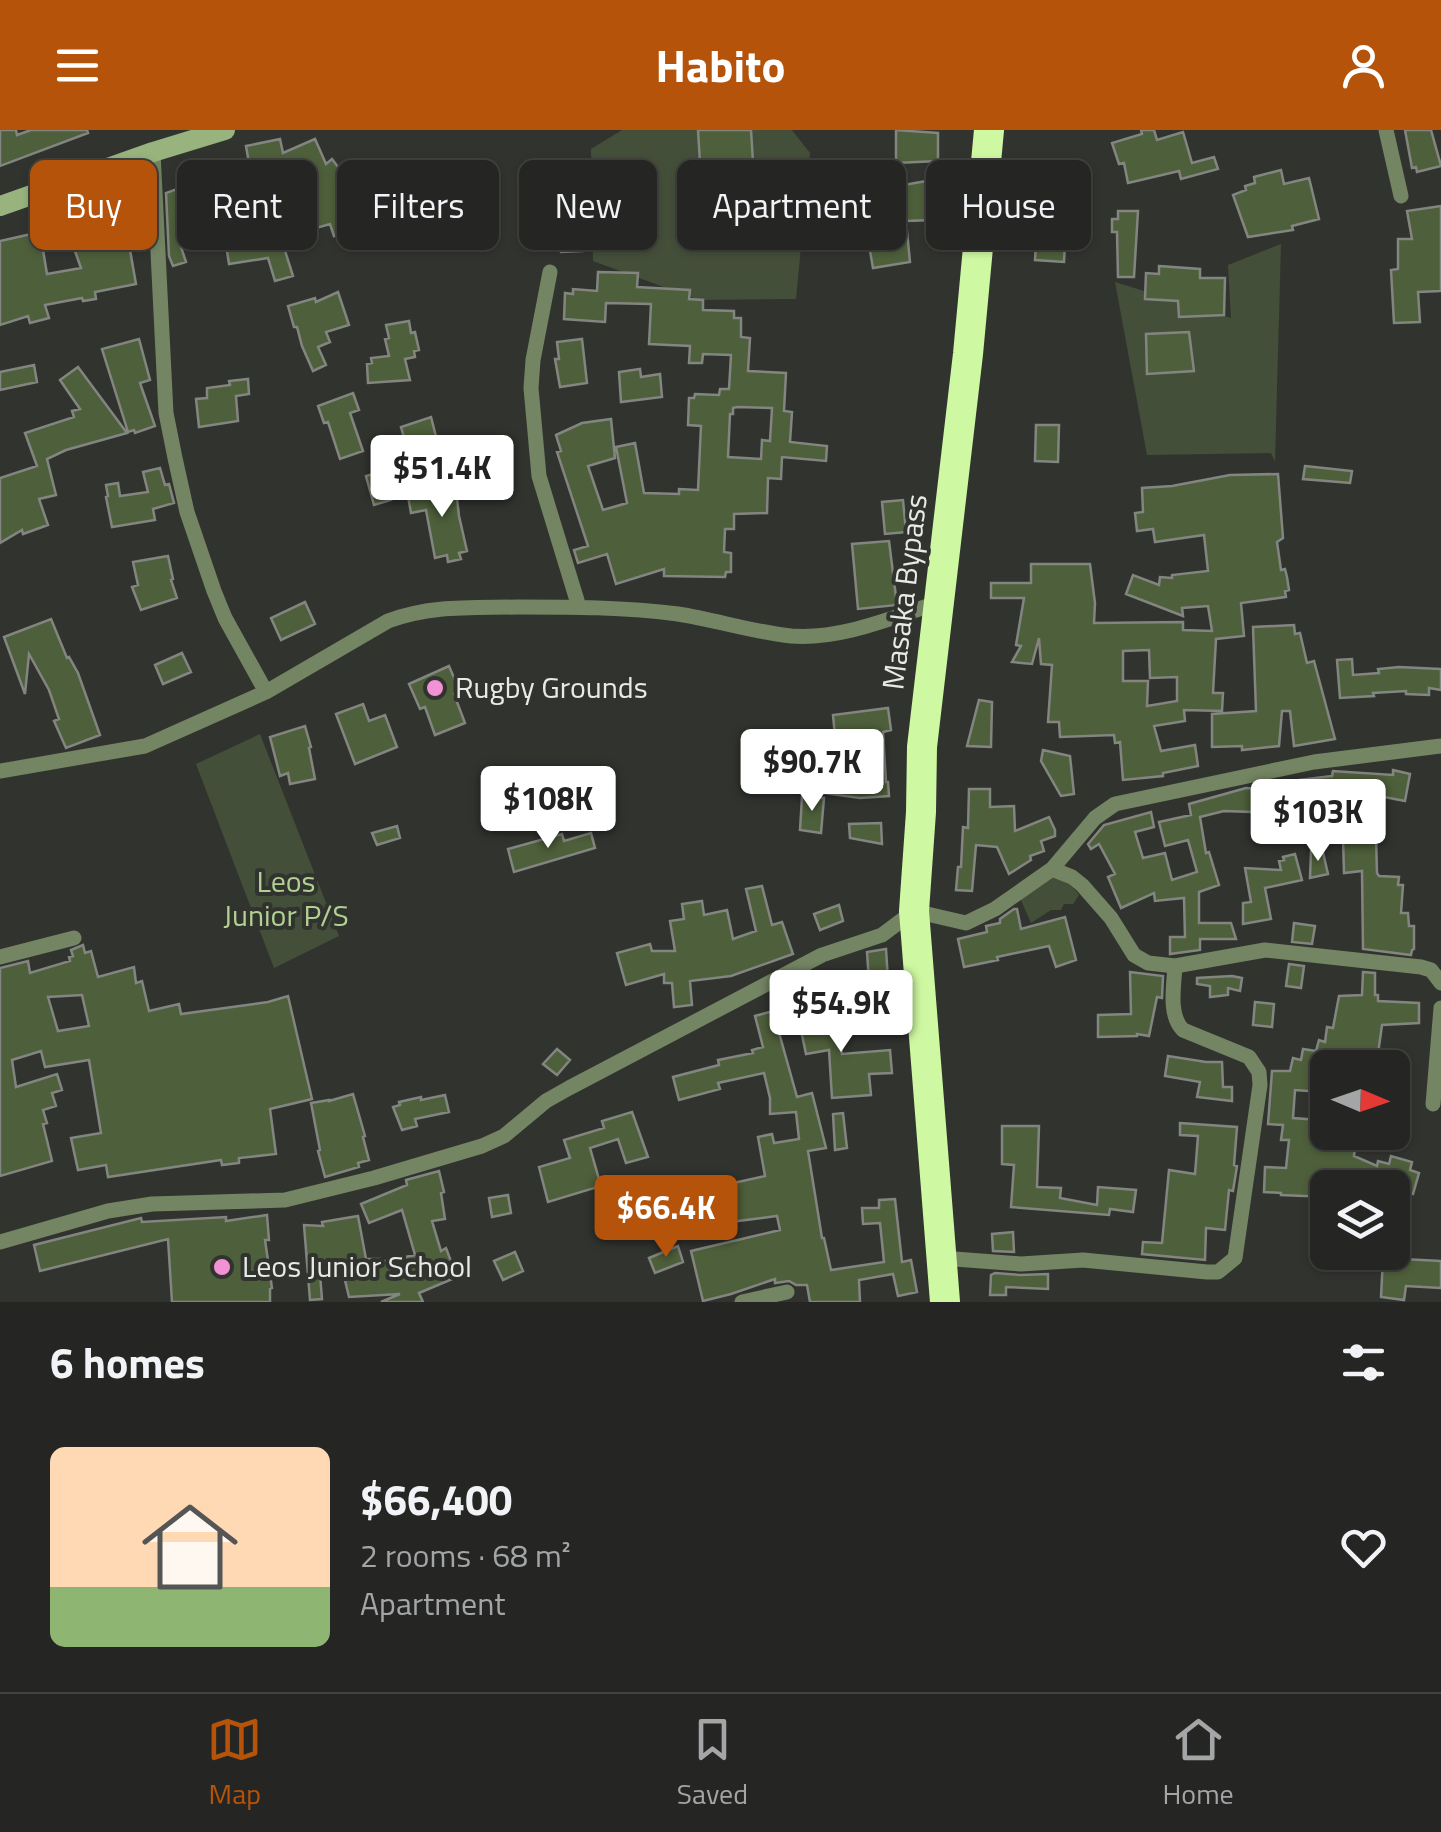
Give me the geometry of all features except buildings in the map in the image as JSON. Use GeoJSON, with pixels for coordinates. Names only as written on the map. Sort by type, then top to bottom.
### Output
{"type":"FeatureCollection","features":[{"type":"Feature","properties":{"kind":"highway","name":"Masaka Bypass"},"geometry":{"type":"LineString","coordinates":[[945,1302],[914,912],[922,812],[922,746],[968,354],[988,130]]}},
{"type":"Feature","properties":{"kind":"main road"},"geometry":{"type":"LineString","coordinates":[[0,206],[225,130]]}},
{"type":"Feature","properties":{"kind":"street"},"geometry":{"type":"LineString","coordinates":[[1386,130],[1402,196]]}},
{"type":"Feature","properties":{"kind":"street"},"geometry":{"type":"LineString","coordinates":[[153,152],[166,414],[175,458],[187,512],[220,605],[266,692]]}},
{"type":"Feature","properties":{"kind":"street"},"geometry":{"type":"LineString","coordinates":[[550,272],[531,388],[538,476],[579,607]]}},
{"type":"Feature","properties":{"kind":"street"},"geometry":{"type":"LineString","coordinates":[[0,770],[146,746],[266,692],[388,621],[435,608],[579,607],[677,614],[792,636],[852,630],[940,602]]}},
{"type":"Feature","properties":{"kind":"street"},"geometry":{"type":"LineString","coordinates":[[0,1242],[108,1211],[152,1204],[286,1200],[482,1146],[504,1136],[546,1100],[822,956],[882,935],[914,912],[966,923],[995,909],[1052,869],[1095,818],[1115,804],[1314,762],[1439,744]]}},
{"type":"Feature","properties":{"kind":"street"},"geometry":{"type":"LineString","coordinates":[[1052,869],[1082,885],[1111,918],[1134,955],[1148,962],[1175,966],[1265,950],[1422,967],[1431,970],[1441,983]]}},
{"type":"Feature","properties":{"kind":"street"},"geometry":{"type":"LineString","coordinates":[[0,957],[74,938]]}},
{"type":"Feature","properties":{"kind":"street"},"geometry":{"type":"LineString","coordinates":[[941,1258],[1021,1264],[1084,1260],[1218,1272],[1235,1258],[1259,1072],[1249,1057],[1177,1024],[1175,966]]}},
{"type":"Feature","properties":{"kind":"street"},"geometry":{"type":"LineString","coordinates":[[1432,1104],[1441,1008]]}},
{"type":"Feature","properties":{"kind":"street"},"geometry":{"type":"LineString","coordinates":[[742,1302],[787,1292]]}},
{"type":"Feature","properties":{"kind":"green space"},"geometry":{"type":"Polygon","coordinates":[[[622,130],[792,130],[810,153],[809,160],[677,160],[677,250],[801,250],[796,299],[699,300],[593,261],[593,250],[657,250],[657,160],[591,160],[591,149],[622,130]]]}},
{"type":"Feature","properties":{"kind":"green space"},"geometry":{"type":"Polygon","coordinates":[[[1281,244],[1275,462],[1271,453],[1147,455],[1115,282],[1231,318],[1228,265],[1281,244]]]}},
{"type":"Feature","properties":{"kind":"green space","name":"Leos Junior P/S"},"geometry":{"type":"Polygon","coordinates":[[[260,734],[339,936],[274,968],[196,764],[260,734]]]}},
{"type":"Feature","properties":{"kind":"green space"},"geometry":{"type":"Polygon","coordinates":[[[1051,877],[1067,882],[1079,895],[1073,904],[1064,904],[1061,910],[1051,910],[1031,923],[1020,898],[1051,877]]]}},
{"type":"Feature","properties":{"kind":"place","name":"Rugby Grounds"},"geometry":{"type":"Point","coordinates":[435,688]}},
{"type":"Feature","properties":{"kind":"place","name":"Leos Junior School"},"geometry":{"type":"Point","coordinates":[222,1267]}}]}
